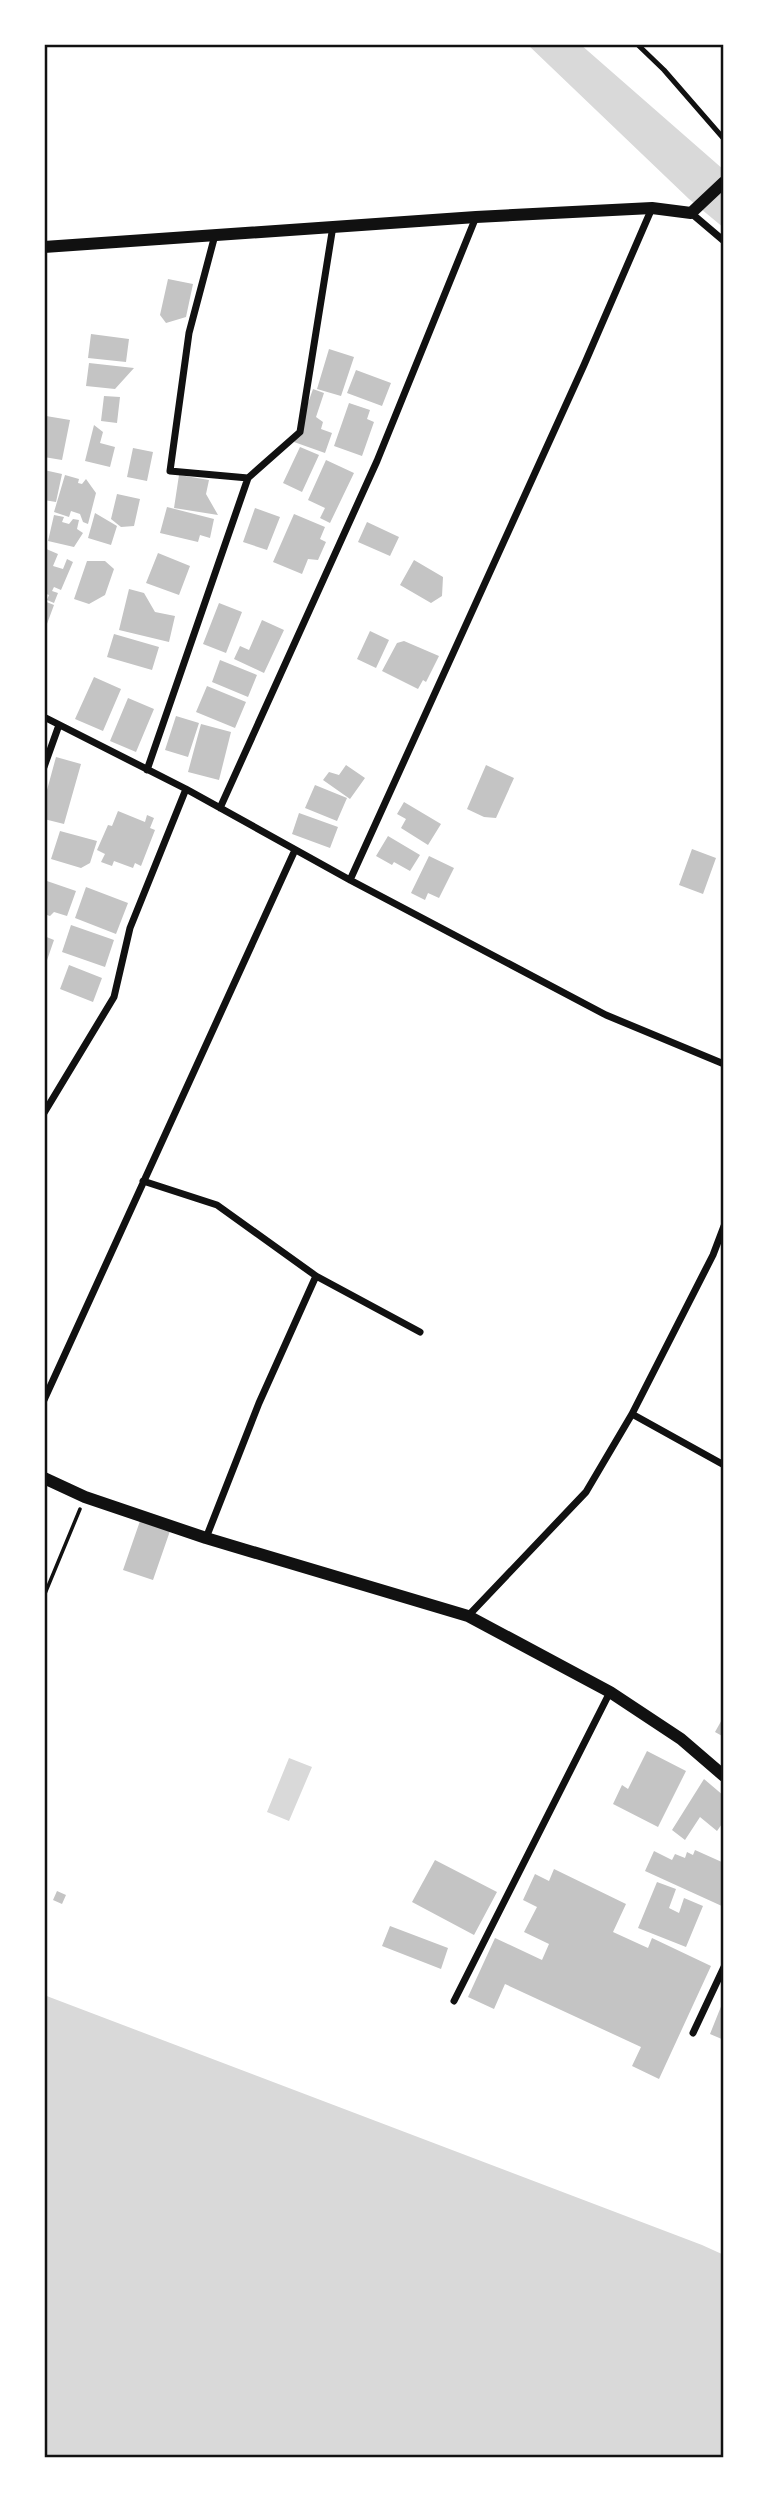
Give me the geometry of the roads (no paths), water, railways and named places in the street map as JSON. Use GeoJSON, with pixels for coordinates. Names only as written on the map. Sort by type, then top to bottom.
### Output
{"type":"FeatureCollection","features":[{"type":"Feature","properties":{"kind":"street"},"geometry":{"type":"LineString","coordinates":[[691,212],[724,182]]}},
{"type":"Feature","properties":{"kind":"street"},"geometry":{"type":"LineString","coordinates":[[350,880],[579,378],[652,208]]}},
{"type":"Feature","properties":{"kind":"street"},"geometry":{"type":"LineString","coordinates":[[44,247],[332,226],[652,208],[691,212],[724,241]]}},
{"type":"Feature","properties":{"kind":"street"},"geometry":{"type":"LineString","coordinates":[[220,808],[377,461],[476,217]]}},
{"type":"Feature","properties":{"kind":"street"},"geometry":{"type":"LineString","coordinates":[[147,770],[248,478],[300,432],[332,226]]}},
{"type":"Feature","properties":{"kind":"street"},"geometry":{"type":"LineString","coordinates":[[215,234],[189,333],[170,471],[248,478]]}},
{"type":"Feature","properties":{"kind":"street"},"geometry":{"type":"LineString","coordinates":[[44,717],[186,789],[350,880],[606,1015],[724,1064]]}},
{"type":"Feature","properties":{"kind":"street"},"geometry":{"type":"LineString","coordinates":[[44,767],[59,725]]}},
{"type":"Feature","properties":{"kind":"street"},"geometry":{"type":"LineString","coordinates":[[44,1113],[114,997],[130,928],[186,789]]}},
{"type":"Feature","properties":{"kind":"street"},"geometry":{"type":"LineString","coordinates":[[44,1400],[295,850]]}},
{"type":"Feature","properties":{"kind":"street"},"geometry":{"type":"LineString","coordinates":[[143,1181],[217,1205],[316,1276],[420,1332]]}},
{"type":"Feature","properties":{"kind":"street"},"geometry":{"type":"LineString","coordinates":[[468,1616],[586,1492],[632,1414],[713,1255],[724,1226]]}},
{"type":"Feature","properties":{"kind":"street"},"geometry":{"type":"LineString","coordinates":[[205,1538],[259,1403],[316,1276]]}},
{"type":"Feature","properties":{"kind":"street"},"geometry":{"type":"LineString","coordinates":[[632,1414],[724,1465]]}},
{"type":"Feature","properties":{"kind":"street"},"geometry":{"type":"LineString","coordinates":[[44,1478],[85,1497],[205,1538],[468,1616],[611,1692],[681,1738],[724,1776]]}},
{"type":"Feature","properties":{"kind":"street"},"geometry":{"type":"LineString","coordinates":[[454,2001],[611,1692]]}},
{"type":"Feature","properties":{"kind":"street"},"geometry":{"type":"LineString","coordinates":[[694,2033],[724,1966]]}},
{"type":"Feature","properties":{"kind":"lane"},"geometry":{"type":"LineString","coordinates":[[637,44],[664,70],[724,138]]}}]}
